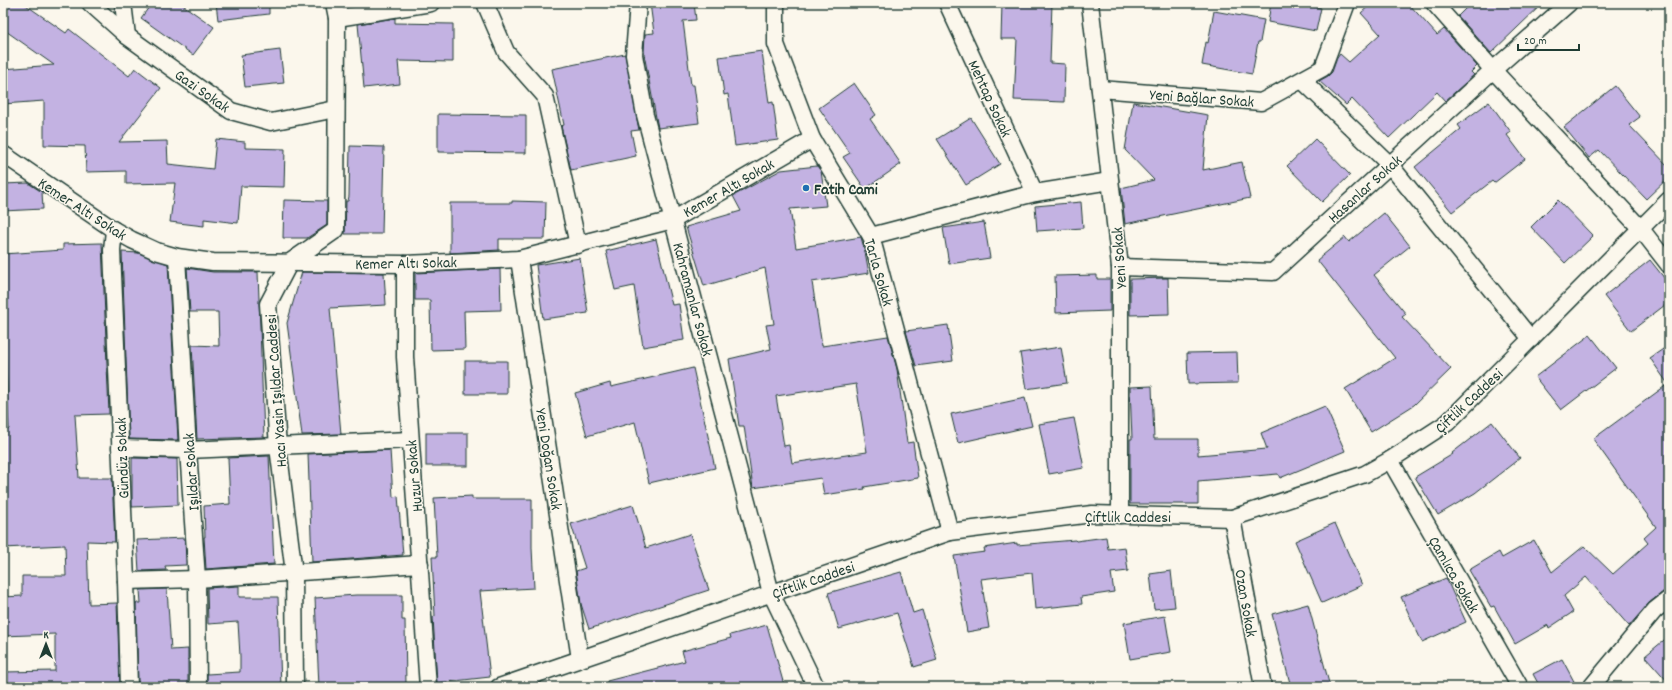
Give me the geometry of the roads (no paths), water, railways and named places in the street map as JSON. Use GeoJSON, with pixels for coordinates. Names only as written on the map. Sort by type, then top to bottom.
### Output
{"type":"FeatureCollection","features":[{"type":"Feature","properties":{"kind":"street","name":"Gazi Sokak"},"geometry":{"type":"LineString","coordinates":[[90,3],[127,36],[232,111],[271,122],[336,110]]}},
{"type":"Feature","properties":{"kind":"street"},"geometry":{"type":"LineString","coordinates":[[123,3],[127,36]]}},
{"type":"Feature","properties":{"kind":"street"},"geometry":{"type":"LineString","coordinates":[[336,10],[431,3]]}},
{"type":"Feature","properties":{"kind":"street"},"geometry":{"type":"LineString","coordinates":[[485,3],[506,52],[545,96],[578,245]]}},
{"type":"Feature","properties":{"kind":"street","name":"Kahramanlar Sokak"},"geometry":{"type":"LineString","coordinates":[[638,3],[634,55],[645,115],[771,593],[816,687]]}},
{"type":"Feature","properties":{"kind":"street","name":"Tarla Sokak"},"geometry":{"type":"LineString","coordinates":[[776,3],[776,44],[812,139],[871,236],[950,532]]}},
{"type":"Feature","properties":{"kind":"street","name":"Mehtap Sokak"},"geometry":{"type":"LineString","coordinates":[[947,3],[1035,193]]}},
{"type":"Feature","properties":{"kind":"street","name":"Yeni Sokak"},"geometry":{"type":"LineString","coordinates":[[1090,3],[1120,267],[1120,515]]}},
{"type":"Feature","properties":{"kind":"street","name":"Yeni Bağlar Sokak"},"geometry":{"type":"LineString","coordinates":[[1100,89],[1261,102],[1323,68],[1347,3]]}},
{"type":"Feature","properties":{"kind":"street"},"geometry":{"type":"LineString","coordinates":[[1434,3],[1493,70],[1641,229],[1669,265]]}},
{"type":"Feature","properties":{"kind":"street","name":"Hasanlar Sokak"},"geometry":{"type":"LineString","coordinates":[[1120,267],[1273,272],[1493,70],[1569,3]]}},
{"type":"Feature","properties":{"kind":"street","name":"Hacı Yasin Işıldar Caddesi"},"geometry":{"type":"LineString","coordinates":[[295,687],[294,573],[278,447],[268,304],[290,262],[336,230],[336,10]]}},
{"type":"Feature","properties":{"kind":"street"},"geometry":{"type":"LineString","coordinates":[[1302,80],[1390,165],[1531,339]]}},
{"type":"Feature","properties":{"kind":"street","name":"Kemer Altı Sokak"},"geometry":{"type":"LineString","coordinates":[[3,154],[114,230],[156,251],[177,257],[213,262],[405,264],[519,259],[673,220],[812,139]]}},
{"type":"Feature","properties":{"kind":"street"},"geometry":{"type":"LineString","coordinates":[[871,236],[1035,193],[1110,182]]}},
{"type":"Feature","properties":{"kind":"street","name":"Çiftlik Caddesi"},"geometry":{"type":"LineString","coordinates":[[499,687],[950,532],[1092,514],[1232,518],[1365,474],[1390,460],[1447,423],[1669,200]]}},
{"type":"Feature","properties":{"kind":"street","name":"Gündüz Sokak"},"geometry":{"type":"LineString","coordinates":[[114,230],[112,250],[126,581],[128,687]]}},
{"type":"Feature","properties":{"kind":"street","name":"Işıldar Sokak"},"geometry":{"type":"LineString","coordinates":[[177,257],[197,579],[198,687]]}},
{"type":"Feature","properties":{"kind":"street","name":"Yeni Doğan Sokak"},"geometry":{"type":"LineString","coordinates":[[519,259],[580,659]]}},
{"type":"Feature","properties":{"kind":"street","name":"Huzur Sokak"},"geometry":{"type":"LineString","coordinates":[[405,264],[404,357],[428,687]]}},
{"type":"Feature","properties":{"kind":"street"},"geometry":{"type":"LineString","coordinates":[[120,448],[188,450],[410,440]]}},
{"type":"Feature","properties":{"kind":"street","name":"Çamlıca Sokak"},"geometry":{"type":"LineString","coordinates":[[1390,460],[1520,687]]}},
{"type":"Feature","properties":{"kind":"street","name":"Ozan Sokak"},"geometry":{"type":"LineString","coordinates":[[1232,518],[1263,687]]}},
{"type":"Feature","properties":{"kind":"street"},"geometry":{"type":"LineString","coordinates":[[126,581],[197,579],[420,564]]}},
{"type":"Feature","properties":{"kind":"street"},"geometry":{"type":"LineString","coordinates":[[1591,687],[1655,610],[1669,599]]}},
{"type":"Feature","properties":{"kind":"place","name":"Fatih Cami"},"geometry":{"type":"Point","coordinates":[806,188]}}]}
